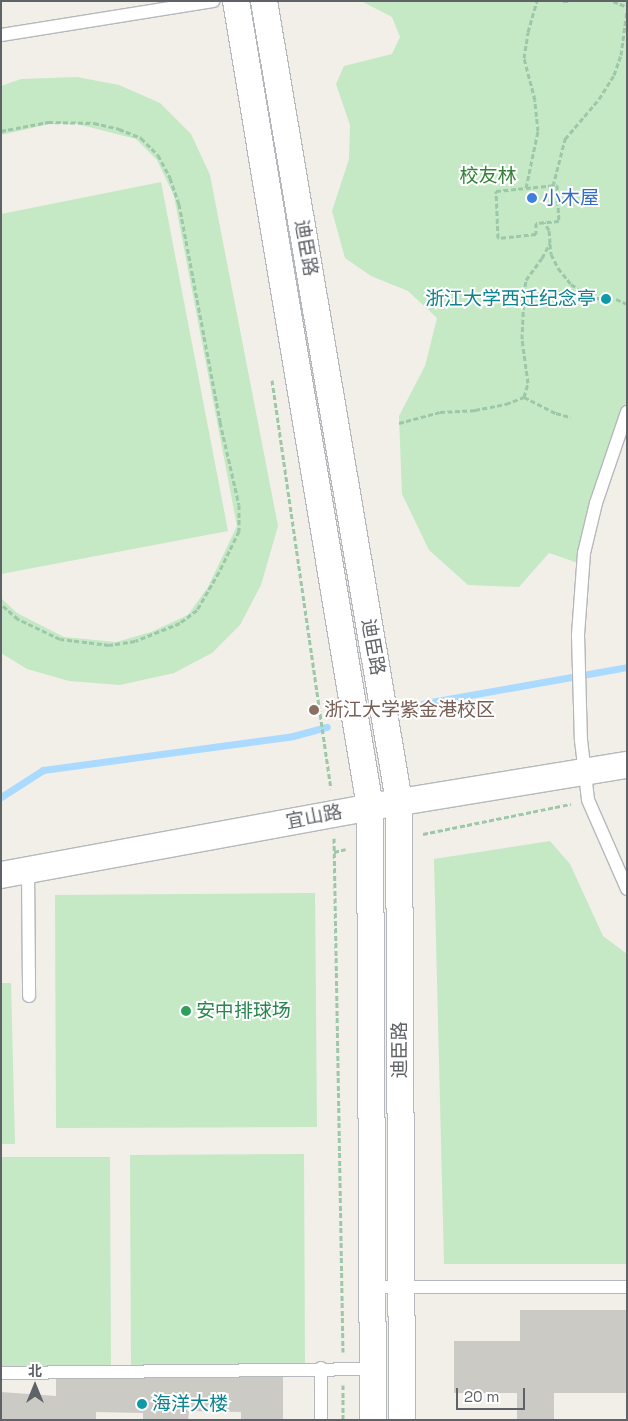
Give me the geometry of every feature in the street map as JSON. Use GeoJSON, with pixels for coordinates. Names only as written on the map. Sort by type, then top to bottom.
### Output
{"type":"FeatureCollection","features":[{"type":"Feature","properties":{"kind":"street","name":"迪臣路"},"geometry":{"type":"LineString","coordinates":[[236,1],[370,806],[373,1420]]}},
{"type":"Feature","properties":{"kind":"street","name":"迪臣路"},"geometry":{"type":"LineString","coordinates":[[264,1],[399,802],[402,1420]]}},
{"type":"Feature","properties":{"kind":"street","name":"宜山路"},"geometry":{"type":"LineString","coordinates":[[1,875],[370,806],[618,766]]}},
{"type":"Feature","properties":{"kind":"lane"},"geometry":{"type":"LineString","coordinates":[[1,35],[213,1]]}},
{"type":"Feature","properties":{"kind":"lane"},"geometry":{"type":"LineString","coordinates":[[627,412],[596,503],[584,553],[578,636],[584,770],[588,800],[627,889]]}},
{"type":"Feature","properties":{"kind":"lane"},"geometry":{"type":"LineString","coordinates":[[28,870],[28,996]]}},
{"type":"Feature","properties":{"kind":"lane"},"geometry":{"type":"LineString","coordinates":[[372,1287],[627,1287]]}},
{"type":"Feature","properties":{"kind":"lane"},"geometry":{"type":"LineString","coordinates":[[321,1368],[321,1420]]}},
{"type":"Feature","properties":{"kind":"lane"},"geometry":{"type":"LineString","coordinates":[[1,1373],[321,1368],[372,1369]]}},
{"type":"Feature","properties":{"kind":"path"},"geometry":{"type":"LineString","coordinates":[[526,188],[538,131],[536,100],[524,58],[528,32],[537,1]]}},
{"type":"Feature","properties":{"kind":"path"},"geometry":{"type":"LineString","coordinates":[[563,1],[569,1]]}},
{"type":"Feature","properties":{"kind":"path"},"geometry":{"type":"LineString","coordinates":[[613,1],[627,8]]}},
{"type":"Feature","properties":{"kind":"path"},"geometry":{"type":"LineString","coordinates":[[553,186],[565,139],[599,100],[614,75],[621,55],[627,8],[626,1]]}},
{"type":"Feature","properties":{"kind":"path"},"geometry":{"type":"LineString","coordinates":[[1,131],[48,122],[94,123],[119,129],[141,138],[158,155],[170,178],[179,204],[220,422],[239,506],[239,530],[219,572],[197,610],[180,623],[135,641],[109,645],[60,639],[18,620],[1,604]]}},
{"type":"Feature","properties":{"kind":"path"},"geometry":{"type":"LineString","coordinates":[[557,185],[559,221],[536,223],[536,234],[498,238],[496,191],[553,186],[557,185]]}},
{"type":"Feature","properties":{"kind":"path"},"geometry":{"type":"LineString","coordinates":[[544,222],[549,230],[551,254],[558,268],[571,284],[587,295],[602,299],[616,299],[627,304]]}},
{"type":"Feature","properties":{"kind":"path"},"geometry":{"type":"LineString","coordinates":[[524,397],[528,383],[522,338],[526,280],[550,243]]}},
{"type":"Feature","properties":{"kind":"path"},"geometry":{"type":"LineString","coordinates":[[272,379],[328,761],[334,814],[343,1420]]}},
{"type":"Feature","properties":{"kind":"path"},"geometry":{"type":"LineString","coordinates":[[399,423],[440,412],[475,410],[506,404],[524,397],[556,413],[570,417]]}},
{"type":"Feature","properties":{"kind":"path"},"geometry":{"type":"LineString","coordinates":[[399,839],[588,800]]}},
{"type":"Feature","properties":{"kind":"path"},"geometry":{"type":"LineString","coordinates":[[334,852],[371,844]]}},
{"type":"Feature","properties":{"kind":"green space","name":"校友林"},"geometry":{"type":"Polygon","coordinates":[[[361,1],[627,1],[627,412],[584,565],[549,553],[519,587],[468,585],[429,550],[402,494],[399,416],[425,366],[437,318],[408,291],[371,276],[345,258],[332,211],[349,159],[350,125],[336,84],[344,66],[392,54],[400,37],[392,17],[361,1]]]}},
{"type":"Feature","properties":{"kind":"green space"},"geometry":{"type":"Polygon","coordinates":[[[77,77],[119,85],[160,103],[191,134],[210,175],[278,526],[261,585],[240,625],[212,653],[174,673],[120,685],[69,681],[27,669],[1,653],[1,598],[17,613],[64,637],[116,642],[151,632],[188,615],[208,587],[237,526],[174,196],[157,160],[136,139],[77,124],[49,124],[1,135],[1,86],[21,79],[77,77]]]}},
{"type":"Feature","properties":{"kind":"green space"},"geometry":{"type":"Polygon","coordinates":[[[161,182],[228,531],[1,574],[1,214],[161,182]]]}},
{"type":"Feature","properties":{"kind":"green space"},"geometry":{"type":"Polygon","coordinates":[[[550,841],[570,864],[603,936],[627,954],[627,1264],[444,1264],[434,859],[550,841]]]}},
{"type":"Feature","properties":{"kind":"green space","name":"安中排球场"},"geometry":{"type":"Polygon","coordinates":[[[315,893],[317,1127],[56,1128],[55,895],[315,893]]]}},
{"type":"Feature","properties":{"kind":"green space"},"geometry":{"type":"Polygon","coordinates":[[[1,983],[11,983],[15,1144],[1,1144],[1,983]]]}},
{"type":"Feature","properties":{"kind":"green space"},"geometry":{"type":"Polygon","coordinates":[[[304,1154],[305,1369],[131,1370],[130,1155],[304,1154]]]}},
{"type":"Feature","properties":{"kind":"green space"},"geometry":{"type":"Polygon","coordinates":[[[1,1157],[110,1157],[111,1372],[1,1372],[1,1157]]]}},
{"type":"Feature","properties":{"kind":"building"},"geometry":{"type":"Polygon","coordinates":[[[520,1310],[627,1310],[627,1393],[554,1393],[554,1420],[517,1420],[517,1393],[454,1393],[454,1341],[520,1341],[520,1310]]]}},
{"type":"Feature","properties":{"kind":"building","name":"海洋大楼"},"geometry":{"type":"Polygon","coordinates":[[[283,1376],[283,1420],[241,1420],[241,1412],[189,1411],[188,1420],[143,1420],[143,1413],[96,1412],[96,1420],[1,1420],[1,1392],[56,1396],[56,1377],[283,1376]]]}},
{"type":"Feature","properties":{"kind":"waterway"},"geometry":{"type":"LineString","coordinates":[[398,710],[431,702],[627,667]]}},
{"type":"Feature","properties":{"kind":"waterway"},"geometry":{"type":"LineString","coordinates":[[1,797],[43,770],[293,736],[327,727]]}},
{"type":"Feature","properties":{"kind":"place","name":"小木屋"},"geometry":{"type":"Point","coordinates":[532,198]}},
{"type":"Feature","properties":{"kind":"place","name":"浙江大学西迁纪念亭"},"geometry":{"type":"Point","coordinates":[606,299]}},
{"type":"Feature","properties":{"kind":"place","name":"浙江大学紫金港校区"},"geometry":{"type":"Point","coordinates":[314,710]}},
{"type":"Feature","properties":{"kind":"place","name":"安中排球场"},"geometry":{"type":"Point","coordinates":[186,1011]}},
{"type":"Feature","properties":{"kind":"place","name":"海洋大楼"},"geometry":{"type":"Point","coordinates":[142,1404]}}]}
